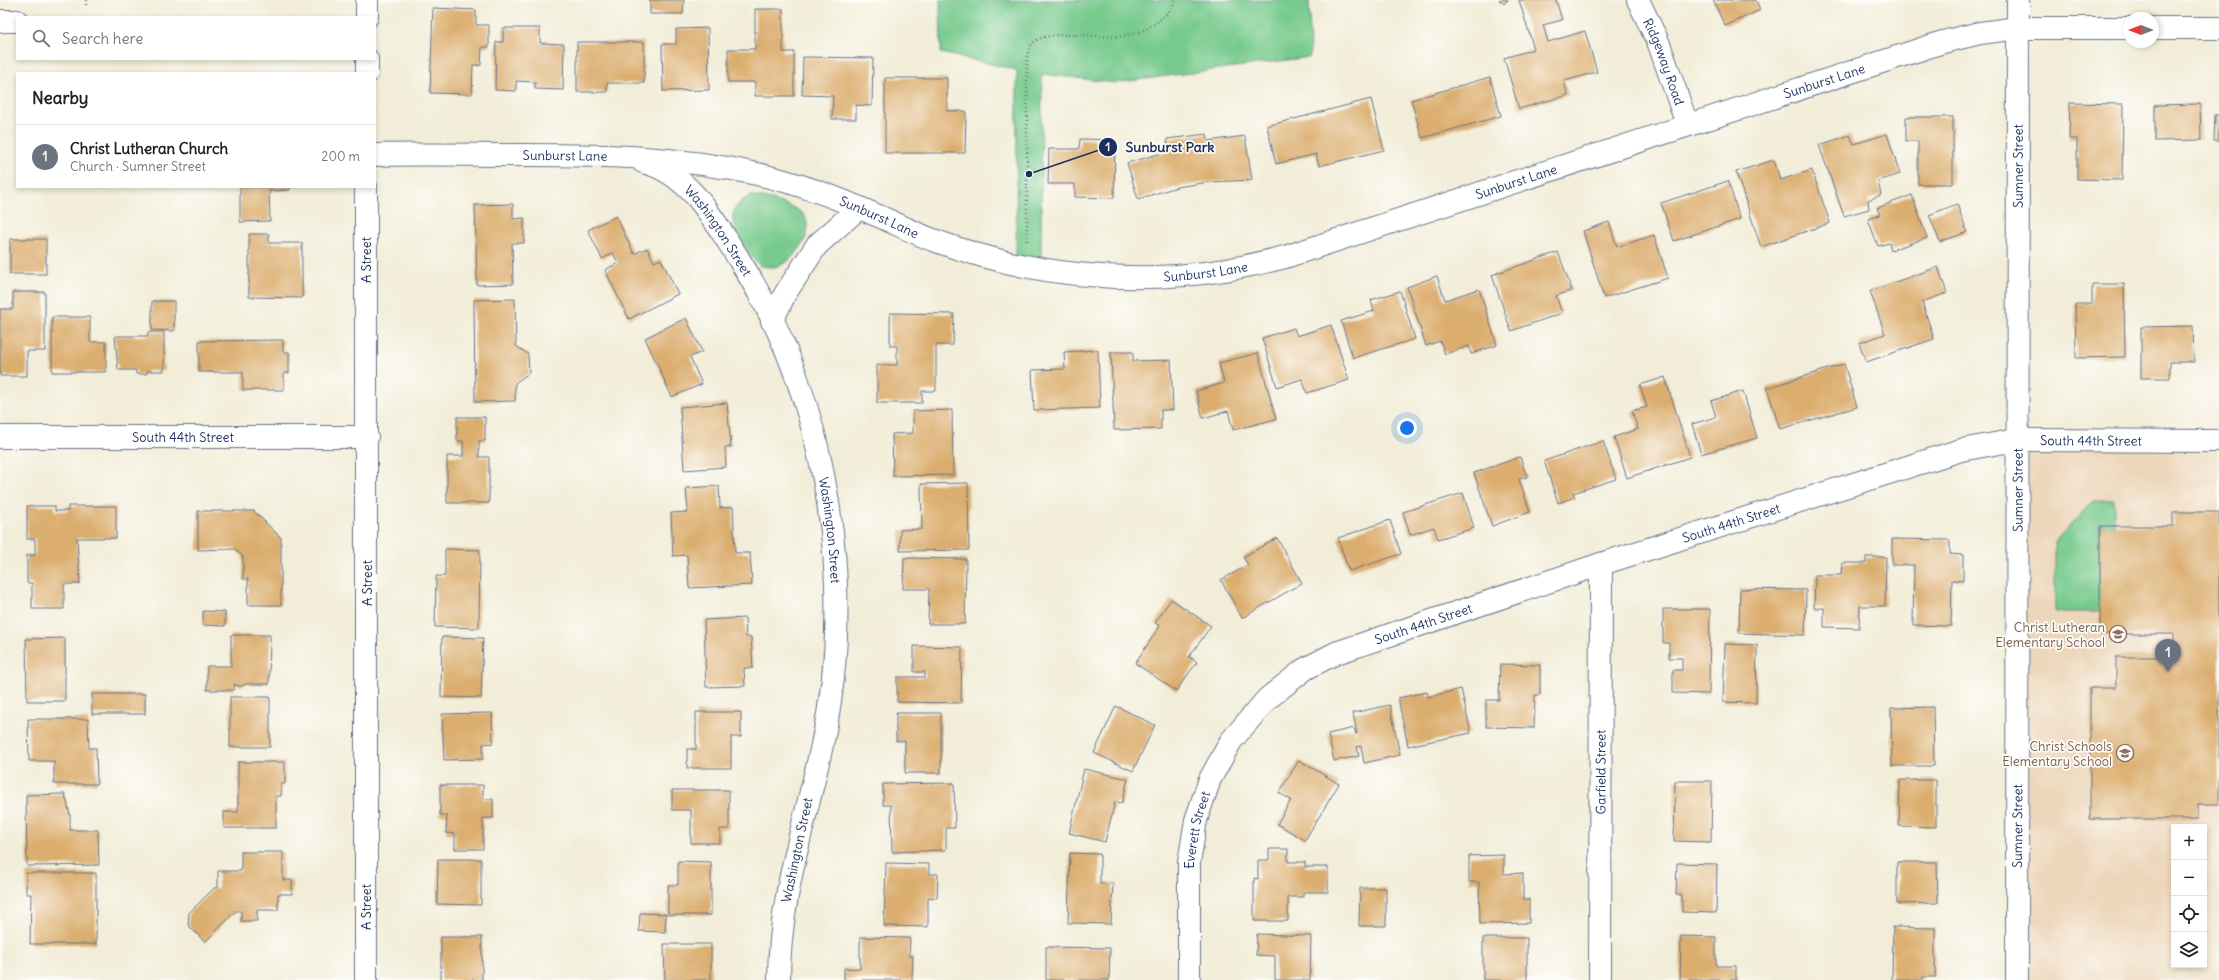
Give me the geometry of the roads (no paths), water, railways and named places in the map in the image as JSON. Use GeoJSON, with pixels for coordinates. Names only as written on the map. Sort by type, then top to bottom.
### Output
{"type":"FeatureCollection","features":[{"type":"Feature","properties":{"kind":"street"},"geometry":{"type":"LineString","coordinates":[[367,0],[367,16]]}},
{"type":"Feature","properties":{"kind":"street","name":"Ridgeway Road"},"geometry":{"type":"LineString","coordinates":[[1638,0],[1659,44],[1687,124]]}},
{"type":"Feature","properties":{"kind":"street","name":"Sumner Street"},"geometry":{"type":"LineString","coordinates":[[2017,980],[2016,440],[2018,0]]}},
{"type":"Feature","properties":{"kind":"street"},"geometry":{"type":"LineString","coordinates":[[0,21],[16,21]]}},
{"type":"Feature","properties":{"kind":"street","name":"Sunburst Lane"},"geometry":{"type":"LineString","coordinates":[[376,155],[618,156],[699,162],[759,174],[810,188],[934,241],[991,259],[1049,272],[1108,278],[1168,277],[1227,270],[1285,257],[1687,124],[1943,42],[1980,33],[2018,28],[2123,28]]}},
{"type":"Feature","properties":{"kind":"street"},"geometry":{"type":"LineString","coordinates":[[2159,28],[2219,28]]}},
{"type":"Feature","properties":{"kind":"street"},"geometry":{"type":"LineString","coordinates":[[367,60],[367,72]]}},
{"type":"Feature","properties":{"kind":"street","name":"Washington Street"},"geometry":{"type":"LineString","coordinates":[[618,156],[648,163],[672,175],[691,191],[712,218],[746,271],[772,321],[804,401],[822,470],[833,541],[837,603],[834,673],[823,744],[800,832],[787,892],[779,960],[779,980]]}},
{"type":"Feature","properties":{"kind":"street","name":"A Street"},"geometry":{"type":"LineString","coordinates":[[366,188],[366,980]]}},
{"type":"Feature","properties":{"kind":"street"},"geometry":{"type":"LineString","coordinates":[[772,321],[785,294],[817,245],[859,208]]}},
{"type":"Feature","properties":{"kind":"street","name":"South 44th Street"},"geometry":{"type":"LineString","coordinates":[[0,436],[367,436]]}},
{"type":"Feature","properties":{"kind":"street","name":"South 44th Street"},"geometry":{"type":"LineString","coordinates":[[1267,699],[1305,669],[1336,653],[1601,564],[1928,458],[1981,445],[2016,440],[2219,441]]}},
{"type":"Feature","properties":{"kind":"street","name":"Garfield Street"},"geometry":{"type":"LineString","coordinates":[[1600,980],[1601,564]]}},
{"type":"Feature","properties":{"kind":"street","name":"Everett Street"},"geometry":{"type":"LineString","coordinates":[[1189,980],[1189,863],[1196,820],[1210,779],[1231,741],[1267,699]]}},
{"type":"Feature","properties":{"kind":"place","name":"Sunburst Park"},"geometry":{"type":"Point","coordinates":[1029,174]}},
{"type":"Feature","properties":{"kind":"place","name":"Christ Lutheran Elementary School"},"geometry":{"type":"Point","coordinates":[2118,634]}},
{"type":"Feature","properties":{"kind":"place","name":"Christ Lutheran Church"},"geometry":{"type":"Point","coordinates":[2168,672]}},
{"type":"Feature","properties":{"kind":"place","name":"Christ Schools Elementary School"},"geometry":{"type":"Point","coordinates":[2125,753]}}]}
